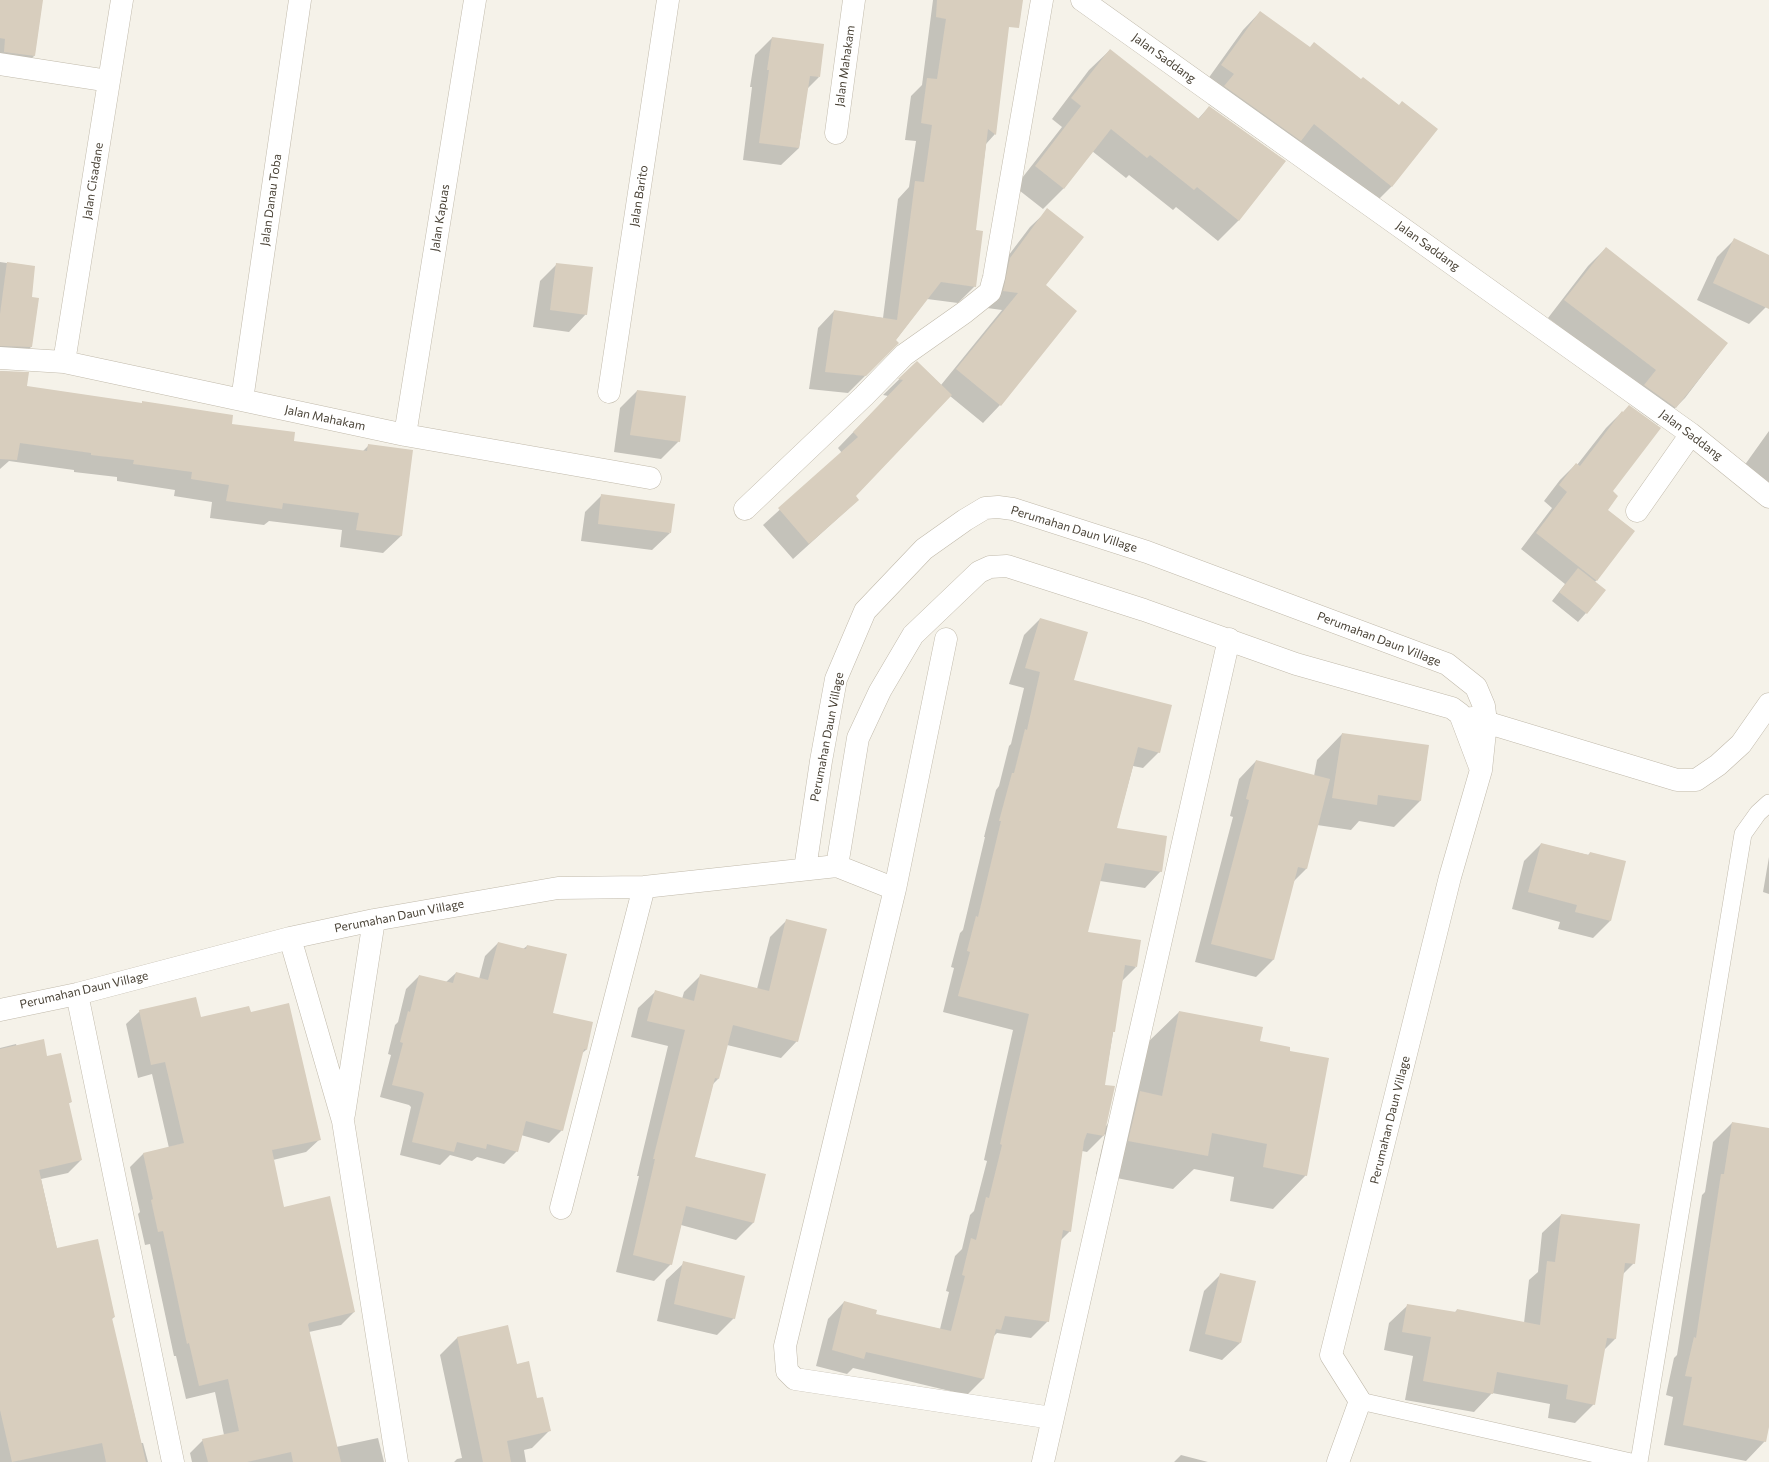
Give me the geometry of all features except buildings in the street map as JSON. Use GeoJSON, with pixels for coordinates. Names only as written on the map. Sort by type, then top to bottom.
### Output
{"type":"FeatureCollection","features":[{"type":"Feature","properties":{"kind":"street","name":"Jalan Cisadane"},"geometry":{"type":"LineString","coordinates":[[64,362],[122,0]]}},
{"type":"Feature","properties":{"kind":"street","name":"Jalan Danau Toba"},"geometry":{"type":"LineString","coordinates":[[242,400],[300,0]]}},
{"type":"Feature","properties":{"kind":"street","name":"Jalan Kapuas"},"geometry":{"type":"LineString","coordinates":[[406,435],[475,0]]}},
{"type":"Feature","properties":{"kind":"street","name":"Jalan Barito"},"geometry":{"type":"LineString","coordinates":[[609,392],[668,0]]}},
{"type":"Feature","properties":{"kind":"street","name":"Jalan Mahakam"},"geometry":{"type":"LineString","coordinates":[[836,133],[854,0]]}},
{"type":"Feature","properties":{"kind":"street"},"geometry":{"type":"LineString","coordinates":[[745,509],[864,396],[904,355],[965,312],[990,292],[1042,0]]}},
{"type":"Feature","properties":{"kind":"street","name":"Jalan Saddang"},"geometry":{"type":"LineString","coordinates":[[1082,0],[1691,434],[1769,497]]}},
{"type":"Feature","properties":{"kind":"street"},"geometry":{"type":"LineString","coordinates":[[0,64],[109,81]]}},
{"type":"Feature","properties":{"kind":"street","name":"Jalan Mahakam"},"geometry":{"type":"LineString","coordinates":[[0,358],[64,362],[406,435],[650,478]]}},
{"type":"Feature","properties":{"kind":"street"},"geometry":{"type":"LineString","coordinates":[[1637,511],[1691,434]]}},
{"type":"Feature","properties":{"kind":"street","name":"Perumahan Daun Village"},"geometry":{"type":"LineString","coordinates":[[805,869],[821,761],[836,679],[865,611],[924,549],[964,520],[985,508],[998,507],[1013,509],[1147,552],[1447,664],[1476,687],[1484,706],[1486,722],[1481,770],[1450,877],[1332,1355],[1360,1401]]}},
{"type":"Feature","properties":{"kind":"street"},"geometry":{"type":"LineString","coordinates":[[894,889],[837,866],[858,738],[877,698],[913,635],[979,572],[990,567],[1007,566],[1144,610],[1296,664],[1452,708],[1460,714],[1677,780],[1696,780],[1718,765],[1741,744],[1769,704]]}},
{"type":"Feature","properties":{"kind":"street"},"geometry":{"type":"LineString","coordinates":[[946,639],[894,889],[785,1346],[787,1371],[795,1379],[1052,1418]]}},
{"type":"Feature","properties":{"kind":"street"},"geometry":{"type":"LineString","coordinates":[[1043,1462],[1229,639]]}},
{"type":"Feature","properties":{"kind":"street"},"geometry":{"type":"LineString","coordinates":[[1460,714],[1481,770]]}},
{"type":"Feature","properties":{"kind":"street","name":"Perumahan Daun Village"},"geometry":{"type":"LineString","coordinates":[[0,1010],[77,994],[290,938],[374,920],[558,888],[644,887],[837,866]]}},
{"type":"Feature","properties":{"kind":"street"},"geometry":{"type":"LineString","coordinates":[[561,1208],[644,887]]}},
{"type":"Feature","properties":{"kind":"street"},"geometry":{"type":"LineString","coordinates":[[343,1122],[374,920]]}},
{"type":"Feature","properties":{"kind":"street"},"geometry":{"type":"LineString","coordinates":[[290,938],[343,1122],[397,1462]]}},
{"type":"Feature","properties":{"kind":"street"},"geometry":{"type":"LineString","coordinates":[[77,994],[173,1462]]}},
{"type":"Feature","properties":{"kind":"street"},"geometry":{"type":"LineString","coordinates":[[1338,1462],[1360,1401]]}},
{"type":"Feature","properties":{"kind":"lane"},"geometry":{"type":"LineString","coordinates":[[1639,1462],[1743,834],[1758,813],[1769,803]]}},
{"type":"Feature","properties":{"kind":"lane"},"geometry":{"type":"LineString","coordinates":[[1360,1401],[1631,1462]]}}]}
